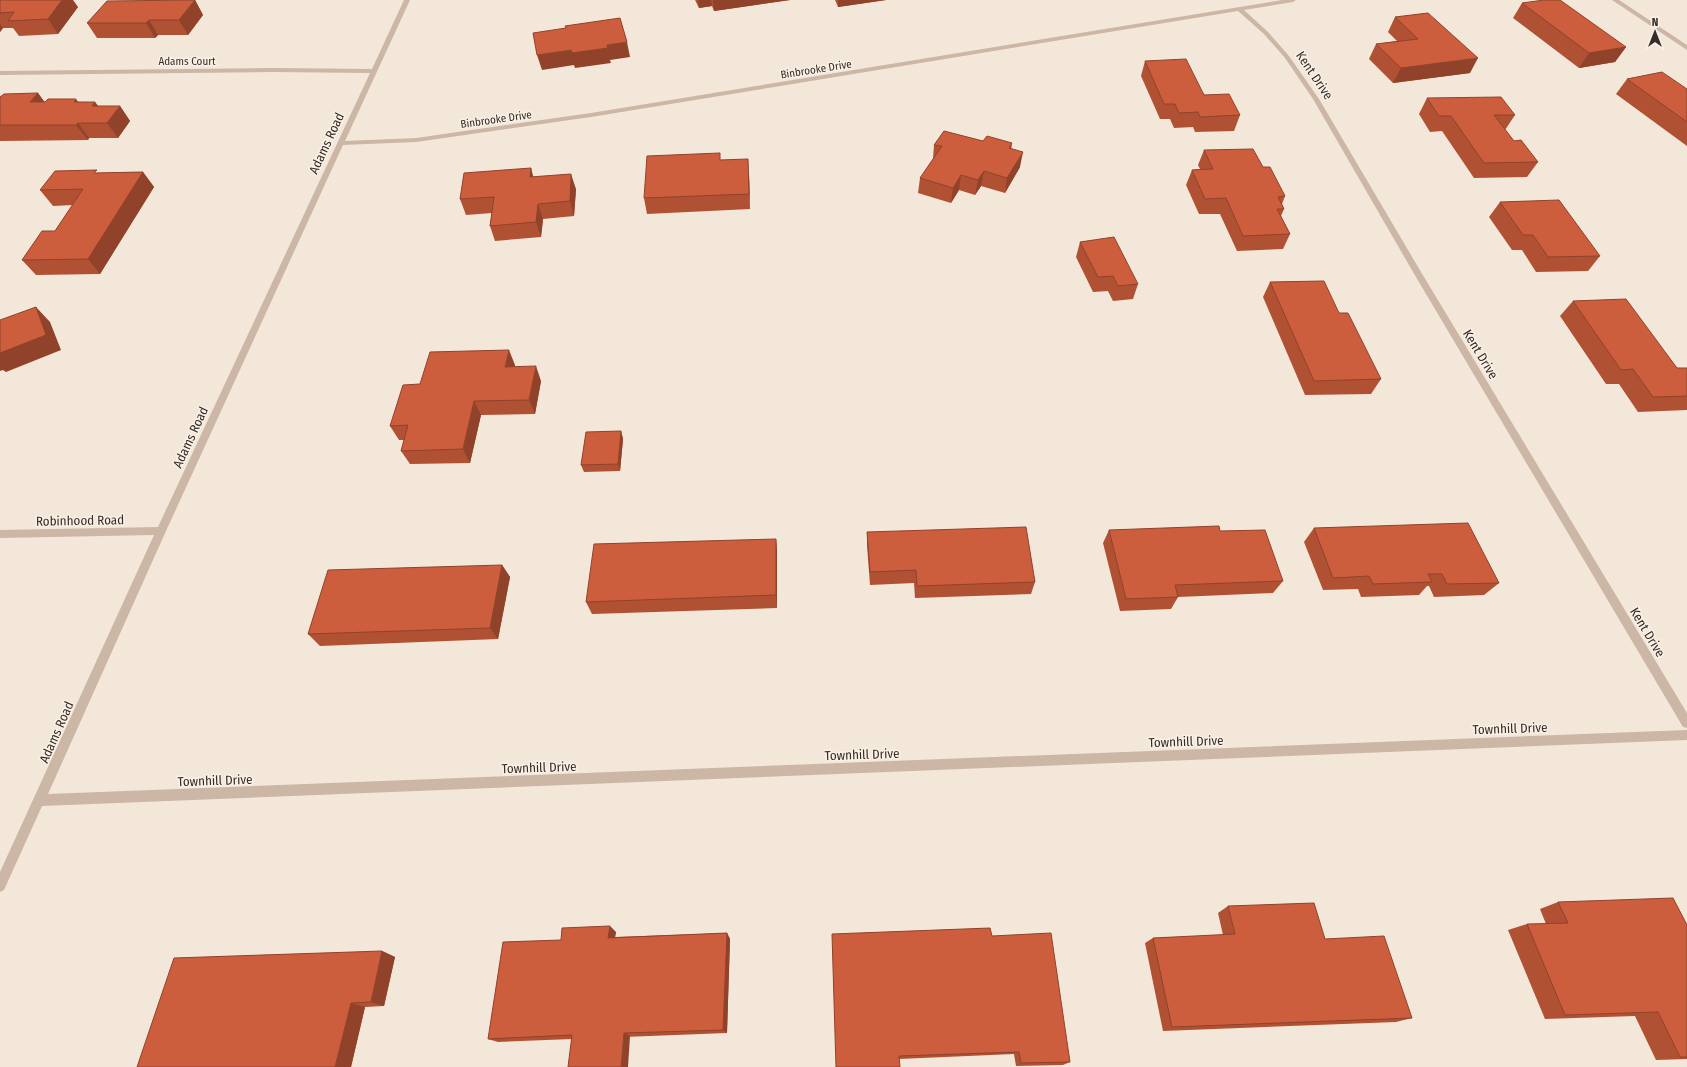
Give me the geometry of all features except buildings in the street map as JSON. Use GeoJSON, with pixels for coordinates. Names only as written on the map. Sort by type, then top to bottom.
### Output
{"type":"FeatureCollection","features":[{"type":"Feature","properties":{"kind":"street","name":"Adams Road"},"geometry":{"type":"LineString","coordinates":[[0,886],[161,531],[407,0]]}},
{"type":"Feature","properties":{"kind":"street","name":"Binbrooke Drive"},"geometry":{"type":"LineString","coordinates":[[340,143],[416,140],[592,115],[1293,0]]}},
{"type":"Feature","properties":{"kind":"street"},"geometry":{"type":"LineString","coordinates":[[1615,0],[1687,48]]}},
{"type":"Feature","properties":{"kind":"street","name":"Kent Drive"},"geometry":{"type":"LineString","coordinates":[[1240,9],[1266,33],[1287,57],[1316,99],[1421,279],[1687,723]]}},
{"type":"Feature","properties":{"kind":"street","name":"Adams Court"},"geometry":{"type":"LineString","coordinates":[[0,73],[264,70],[374,71]]}},
{"type":"Feature","properties":{"kind":"street","name":"Robinhood Road"},"geometry":{"type":"LineString","coordinates":[[0,534],[161,531]]}},
{"type":"Feature","properties":{"kind":"street","name":"Townhill Drive"},"geometry":{"type":"LineString","coordinates":[[39,800],[1687,735]]}}]}
